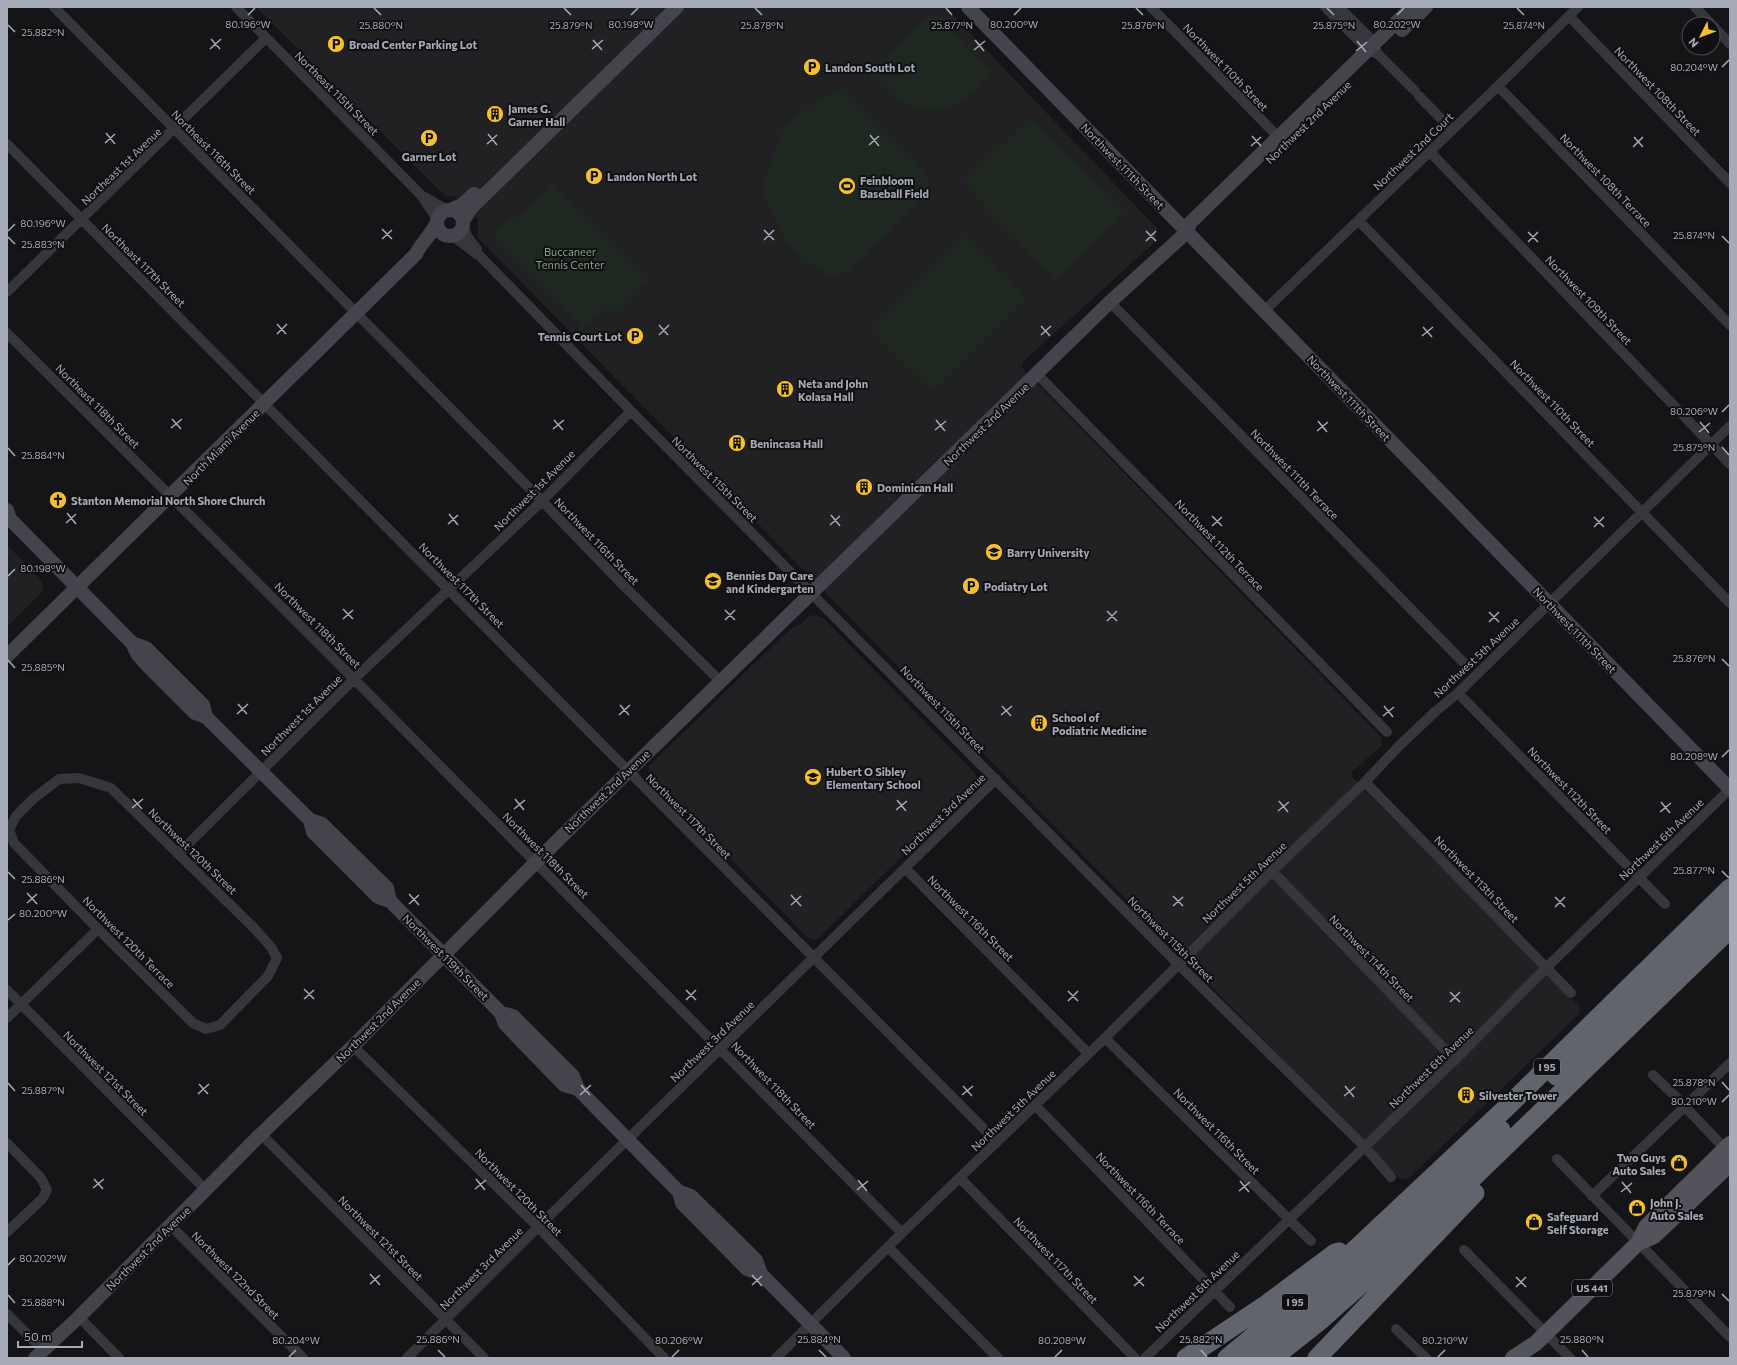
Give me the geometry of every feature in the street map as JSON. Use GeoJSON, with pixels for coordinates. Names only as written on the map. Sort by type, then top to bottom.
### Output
{"type":"FeatureCollection","features":[{"type":"Feature","properties":{"kind":"highway","name":"I 95"},"geometry":{"type":"LineString","coordinates":[[1227,1358],[1331,1272],[1361,1244],[1508,1106],[1730,888]]}},
{"type":"Feature","properties":{"kind":"highway"},"geometry":{"type":"LineString","coordinates":[[1249,1358],[1290,1325],[1403,1225],[1730,907]]}},
{"type":"Feature","properties":{"kind":"highway"},"geometry":{"type":"LineString","coordinates":[[1273,1358],[1342,1302],[1383,1265],[1730,929]]}},
{"type":"Feature","properties":{"kind":"highway"},"geometry":{"type":"LineString","coordinates":[[1294,1358],[1385,1279],[1730,947]]}},
{"type":"Feature","properties":{"kind":"highway"},"geometry":{"type":"LineString","coordinates":[[1317,1358],[1480,1189]]}},
{"type":"Feature","properties":{"kind":"highway"},"geometry":{"type":"LineString","coordinates":[[1186,1358],[1264,1306],[1335,1253],[1361,1244]]}},
{"type":"Feature","properties":{"kind":"main road","name":"US 441"},"geometry":{"type":"LineString","coordinates":[[1513,1358],[1541,1338],[1638,1243],[1654,1236],[1729,1153]]}},
{"type":"Feature","properties":{"kind":"main road","name":"US 441"},"geometry":{"type":"LineString","coordinates":[[1528,1358],[1541,1338]]}},
{"type":"Feature","properties":{"kind":"street","name":"Northeast 116th Street"},"geometry":{"type":"LineString","coordinates":[[54,7],[356,314]]}},
{"type":"Feature","properties":{"kind":"street","name":"Northeast 115th Street"},"geometry":{"type":"LineString","coordinates":[[236,7],[421,195],[436,222]]}},
{"type":"Feature","properties":{"kind":"street","name":"Northwest 111th Street"},"geometry":{"type":"LineString","coordinates":[[968,7],[1730,789]]}},
{"type":"Feature","properties":{"kind":"street","name":"Northwest 110th Street"},"geometry":{"type":"LineString","coordinates":[[1150,7],[1281,141]]}},
{"type":"Feature","properties":{"kind":"street"},"geometry":{"type":"LineString","coordinates":[[1325,7],[1373,49],[1452,130]]}},
{"type":"Feature","properties":{"kind":"street"},"geometry":{"type":"LineString","coordinates":[[1339,7],[1373,49]]}},
{"type":"Feature","properties":{"kind":"street","name":"Northwest 2nd Avenue"},"geometry":{"type":"LineString","coordinates":[[39,1354],[79,1317],[261,1134],[353,1046],[535,862],[1110,302],[1187,232],[1196,230],[1281,141],[1373,49],[1412,7]]}},
{"type":"Feature","properties":{"kind":"street","name":"Northwest 2nd Avenue"},"geometry":{"type":"LineString","coordinates":[[1373,49],[1426,7]]}},
{"type":"Feature","properties":{"kind":"street","name":"Northwest 2nd Court"},"geometry":{"type":"LineString","coordinates":[[1264,311],[1359,221],[1578,7]]}},
{"type":"Feature","properties":{"kind":"street"},"geometry":{"type":"LineString","coordinates":[[1695,7],[1704,16]]}},
{"type":"Feature","properties":{"kind":"street"},"geometry":{"type":"LineString","coordinates":[[449,236],[460,231],[471,208],[562,114],[668,10]]}},
{"type":"Feature","properties":{"kind":"street","name":"Northwest 108th Street"},"geometry":{"type":"LineString","coordinates":[[1568,16],[1730,183]]}},
{"type":"Feature","properties":{"kind":"street"},"geometry":{"type":"LineString","coordinates":[[1721,34],[1730,44]]}},
{"type":"Feature","properties":{"kind":"street","name":"Northeast 1st Avenue"},"geometry":{"type":"LineString","coordinates":[[7,292],[175,130],[266,38]]}},
{"type":"Feature","properties":{"kind":"street","name":"Northwest 108th Terrace"},"geometry":{"type":"LineString","coordinates":[[1498,86],[1730,325]]}},
{"type":"Feature","properties":{"kind":"street"},"geometry":{"type":"LineString","coordinates":[[480,256],[472,252],[464,244],[441,233],[436,222],[440,213],[462,205],[562,114]]}},
{"type":"Feature","properties":{"kind":"street","name":"Northeast 117th Street"},"geometry":{"type":"LineString","coordinates":[[7,144],[264,404]]}},
{"type":"Feature","properties":{"kind":"street","name":"Northwest 109th Street"},"geometry":{"type":"LineString","coordinates":[[1430,152],[1730,464]]}},
{"type":"Feature","properties":{"kind":"street","name":"Northeast 115th Street"},"geometry":{"type":"LineString","coordinates":[[421,195],[449,210]]}},
{"type":"Feature","properties":{"kind":"street"},"geometry":{"type":"LineString","coordinates":[[449,210],[460,215],[467,236],[477,248],[480,256]]}},
{"type":"Feature","properties":{"kind":"street","name":"Northwest 110th Street"},"geometry":{"type":"LineString","coordinates":[[1359,221],[1730,603]]}},
{"type":"Feature","properties":{"kind":"street","name":"North Miami Avenue"},"geometry":{"type":"LineString","coordinates":[[416,254],[420,244],[430,235],[436,222]]}},
{"type":"Feature","properties":{"kind":"street","name":"North Miami Avenue"},"geometry":{"type":"LineString","coordinates":[[7,656],[416,254],[425,250],[435,241],[449,236]]}},
{"type":"Feature","properties":{"kind":"street","name":"Northwest 115th Street"},"geometry":{"type":"LineString","coordinates":[[480,256],[631,411],[812,592],[1178,964],[1365,1147],[1392,1177]]}},
{"type":"Feature","properties":{"kind":"street","name":"Northwest 111th Terrace"},"geometry":{"type":"LineString","coordinates":[[1110,302],[1463,662]]}},
{"type":"Feature","properties":{"kind":"street","name":"Northwest 116th Street"},"geometry":{"type":"LineString","coordinates":[[356,314],[542,501],[624,586],[720,681]]}},
{"type":"Feature","properties":{"kind":"street","name":"Northeast 118th Street"},"geometry":{"type":"LineString","coordinates":[[7,333],[171,495]]}},
{"type":"Feature","properties":{"kind":"street","name":"Northwest 112th Terrace"},"geometry":{"type":"LineString","coordinates":[[1037,374],[1387,732]]}},
{"type":"Feature","properties":{"kind":"street","name":"Northwest 117th Street"},"geometry":{"type":"LineString","coordinates":[[264,404],[449,589],[627,772],[997,1142]]}},
{"type":"Feature","properties":{"kind":"street","name":"Northwest 1st Avenue"},"geometry":{"type":"LineString","coordinates":[[178,854],[354,679],[542,501],[631,411]]}},
{"type":"Feature","properties":{"kind":"street","name":"Northwest 5th Avenue"},"geometry":{"type":"LineString","coordinates":[[776,1358],[811,1325],[902,1233],[1105,1038],[1272,871],[1365,782],[1436,711],[1458,693],[1730,426]]}},
{"type":"Feature","properties":{"kind":"street","name":"Northwest 118th Street"},"geometry":{"type":"LineString","coordinates":[[171,495],[722,1049],[902,1233]]}},
{"type":"Feature","properties":{"kind":"street","name":"Northwest 119th Street"},"geometry":{"type":"LineString","coordinates":[[8,515],[132,643],[146,648],[203,705],[206,717],[310,820],[313,832],[378,897],[390,901],[443,954],[501,1013],[505,1024],[564,1085],[578,1089],[679,1192],[691,1196],[756,1260],[761,1274],[844,1358]]}},
{"type":"Feature","properties":{"kind":"street","name":"Northwest 112th Street"},"geometry":{"type":"LineString","coordinates":[[1458,693],[1665,904]]}},
{"type":"Feature","properties":{"kind":"street","name":"Northwest 120th Street"},"geometry":{"type":"LineString","coordinates":[[9,830],[16,816],[33,799],[59,779],[79,778],[111,788],[255,929],[271,947],[277,958],[268,976],[220,1024],[206,1029]]}},
{"type":"Feature","properties":{"kind":"street","name":"Northwest 3rd Avenue"},"geometry":{"type":"LineString","coordinates":[[407,1358],[538,1227],[996,780]]}},
{"type":"Feature","properties":{"kind":"street","name":"Northwest 113th Street"},"geometry":{"type":"LineString","coordinates":[[1365,782],[1571,993]]}},
{"type":"Feature","properties":{"kind":"street","name":"Northwest 6th Avenue"},"geometry":{"type":"LineString","coordinates":[[1145,1358],[1455,1060],[1546,968],[1730,789]]}},
{"type":"Feature","properties":{"kind":"street","name":"Northwest 120th Terrace"},"geometry":{"type":"LineString","coordinates":[[9,830],[14,843],[98,929],[193,1023],[206,1029]]}},
{"type":"Feature","properties":{"kind":"street","name":"Northwest 116th Street"},"geometry":{"type":"LineString","coordinates":[[905,868],[1088,1053]]}},
{"type":"Feature","properties":{"kind":"street","name":"Northwest 114th Street"},"geometry":{"type":"LineString","coordinates":[[1272,871],[1455,1060]]}},
{"type":"Feature","properties":{"kind":"street"},"geometry":{"type":"LineString","coordinates":[[7,1018],[98,929]]}},
{"type":"Feature","properties":{"kind":"street","name":"Northwest 121st Street"},"geometry":{"type":"LineString","coordinates":[[7,990],[206,1190]]}},
{"type":"Feature","properties":{"kind":"street","name":"Northwest 116th Street"},"geometry":{"type":"LineString","coordinates":[[1105,1038],[1311,1241]]}},
{"type":"Feature","properties":{"kind":"street","name":"Northwest 120th Street"},"geometry":{"type":"LineString","coordinates":[[353,1046],[538,1227],[664,1358]]}},
{"type":"Feature","properties":{"kind":"street"},"geometry":{"type":"LineString","coordinates":[[1592,1196],[1730,1063]]}},
{"type":"Feature","properties":{"kind":"street"},"geometry":{"type":"LineString","coordinates":[[1653,1074],[1729,1153]]}},
{"type":"Feature","properties":{"kind":"street","name":"Northwest 116th Terrace"},"geometry":{"type":"LineString","coordinates":[[1035,1105],[1230,1307]]}},
{"type":"Feature","properties":{"kind":"street","name":"Northwest 121st Street"},"geometry":{"type":"LineString","coordinates":[[261,1134],[484,1358]]}},
{"type":"Feature","properties":{"kind":"street"},"geometry":{"type":"LineString","coordinates":[[7,1143],[41,1178],[47,1190],[42,1199],[7,1232]]}},
{"type":"Feature","properties":{"kind":"street"},"geometry":{"type":"LineString","coordinates":[[1557,1159],[1730,1337]]}},
{"type":"Feature","properties":{"kind":"street","name":"Northwest 117th Street"},"geometry":{"type":"LineString","coordinates":[[960,1178],[1135,1358]]}},
{"type":"Feature","properties":{"kind":"street","name":"Northwest 122nd Street"},"geometry":{"type":"LineString","coordinates":[[170,1225],[303,1358]]}},
{"type":"Feature","properties":{"kind":"street"},"geometry":{"type":"LineString","coordinates":[[888,1247],[998,1358]]}},
{"type":"Feature","properties":{"kind":"street"},"geometry":{"type":"LineString","coordinates":[[1464,1250],[1541,1338],[1570,1358]]}},
{"type":"Feature","properties":{"kind":"street"},"geometry":{"type":"LineString","coordinates":[[7,1314],[39,1354]]}},
{"type":"Feature","properties":{"kind":"street"},"geometry":{"type":"LineString","coordinates":[[79,1317],[119,1358]]}},
{"type":"Feature","properties":{"kind":"street"},"geometry":{"type":"LineString","coordinates":[[1396,1329],[1426,1358]]}},
{"type":"Feature","properties":{"kind":"shaded area","name":"Barry University"},"geometry":{"type":"Polygon","coordinates":[[[256,7],[945,7],[1157,228],[1155,242],[1023,362],[1022,368],[1381,737],[1382,745],[1352,772],[1353,778],[1580,1007],[1579,1014],[1409,1178],[1400,1179],[478,238],[478,220],[455,196],[445,196],[256,7]]]}},
{"type":"Feature","properties":{"kind":"shaded area"},"geometry":{"type":"Polygon","coordinates":[[[7,545],[41,580],[43,588],[41,593],[7,627],[7,545]]]}},
{"type":"Feature","properties":{"kind":"shaded area","name":"Hubert O Sibley Elementary School"},"geometry":{"type":"Polygon","coordinates":[[[814,615],[823,618],[974,772],[977,778],[976,783],[819,938],[814,940],[807,937],[650,777],[648,770],[649,766],[790,629],[801,624],[809,616],[814,615]]]}},
{"type":"Feature","properties":{"kind":"green space"},"geometry":{"type":"Polygon","coordinates":[[[928,15],[936,16],[992,73],[976,91],[958,103],[944,109],[930,110],[917,108],[905,103],[880,85],[869,73],[928,15]]]}},
{"type":"Feature","properties":{"kind":"green space","name":"Feinbloom Baseball Field"},"geometry":{"type":"Polygon","coordinates":[[[843,87],[914,159],[930,181],[929,189],[848,272],[843,272],[835,280],[798,254],[786,243],[769,208],[765,194],[765,182],[782,132],[795,118],[810,106],[843,87]]]}},
{"type":"Feature","properties":{"kind":"green space"},"geometry":{"type":"Polygon","coordinates":[[[1031,117],[1124,214],[1056,280],[963,183],[1031,117]]]}},
{"type":"Feature","properties":{"kind":"green space","name":"Buccaneer Tennis Center"},"geometry":{"type":"Polygon","coordinates":[[[552,185],[646,281],[613,313],[607,308],[585,328],[493,234],[510,218],[519,217],[552,185]]]}},
{"type":"Feature","properties":{"kind":"green space"},"geometry":{"type":"Polygon","coordinates":[[[967,236],[1027,297],[932,392],[871,332],[967,236]]]}},
{"type":"Feature","properties":{"kind":"place","name":"Broad Center Parking Lot"},"geometry":{"type":"Point","coordinates":[336,44]}},
{"type":"Feature","properties":{"kind":"place","name":"Landon South Lot"},"geometry":{"type":"Point","coordinates":[812,67]}},
{"type":"Feature","properties":{"kind":"place","name":"James G. Garner Hall"},"geometry":{"type":"Point","coordinates":[495,114]}},
{"type":"Feature","properties":{"kind":"place","name":"Garner Lot"},"geometry":{"type":"Point","coordinates":[429,138]}},
{"type":"Feature","properties":{"kind":"place","name":"Landon North Lot"},"geometry":{"type":"Point","coordinates":[594,176]}},
{"type":"Feature","properties":{"kind":"place","name":"Feinbloom Baseball Field"},"geometry":{"type":"Point","coordinates":[847,186]}},
{"type":"Feature","properties":{"kind":"place","name":"Tennis Court Lot"},"geometry":{"type":"Point","coordinates":[635,336]}},
{"type":"Feature","properties":{"kind":"place","name":"Neta and John Kolasa Hall"},"geometry":{"type":"Point","coordinates":[785,389]}},
{"type":"Feature","properties":{"kind":"place","name":"Benincasa Hall"},"geometry":{"type":"Point","coordinates":[737,443]}},
{"type":"Feature","properties":{"kind":"place","name":"Dominican Hall"},"geometry":{"type":"Point","coordinates":[864,487]}},
{"type":"Feature","properties":{"kind":"place","name":"Stanton Memorial North Shore Church"},"geometry":{"type":"Point","coordinates":[58,500]}},
{"type":"Feature","properties":{"kind":"place","name":"Barry University"},"geometry":{"type":"Point","coordinates":[994,552]}},
{"type":"Feature","properties":{"kind":"place","name":"Bennies Day Care and Kindergarten"},"geometry":{"type":"Point","coordinates":[713,581]}},
{"type":"Feature","properties":{"kind":"place","name":"Podiatry Lot"},"geometry":{"type":"Point","coordinates":[971,586]}},
{"type":"Feature","properties":{"kind":"place","name":"School of Podiatric Medicine"},"geometry":{"type":"Point","coordinates":[1039,723]}},
{"type":"Feature","properties":{"kind":"place","name":"Hubert O Sibley Elementary School"},"geometry":{"type":"Point","coordinates":[813,777]}},
{"type":"Feature","properties":{"kind":"place","name":"Silvester Tower"},"geometry":{"type":"Point","coordinates":[1466,1095]}},
{"type":"Feature","properties":{"kind":"place","name":"Two Guys Auto Sales"},"geometry":{"type":"Point","coordinates":[1679,1163]}},
{"type":"Feature","properties":{"kind":"place","name":"John J. Auto Sales"},"geometry":{"type":"Point","coordinates":[1637,1208]}},
{"type":"Feature","properties":{"kind":"place","name":"Safeguard Self Storage"},"geometry":{"type":"Point","coordinates":[1534,1222]}}]}
